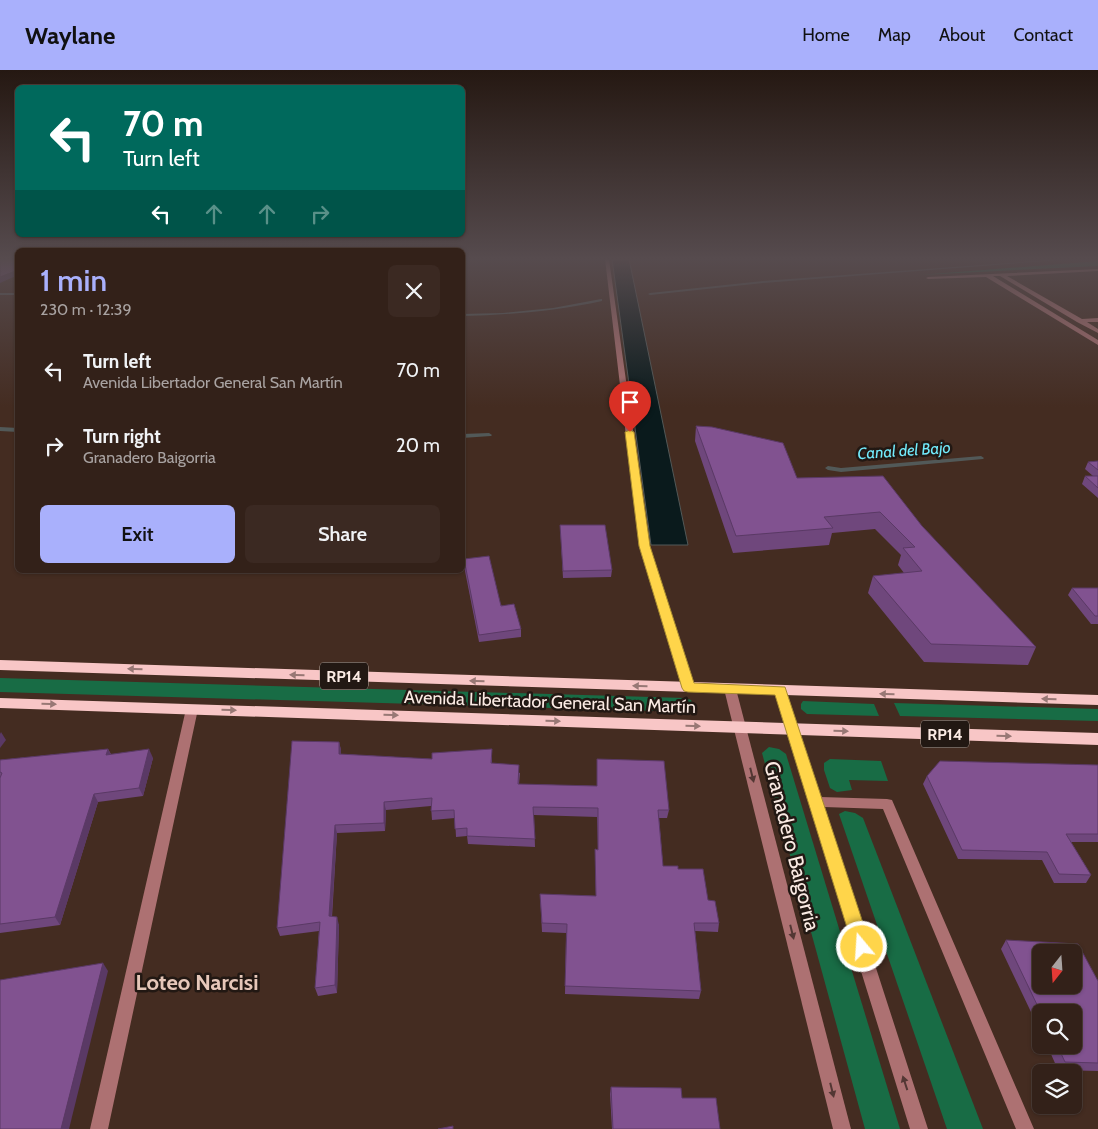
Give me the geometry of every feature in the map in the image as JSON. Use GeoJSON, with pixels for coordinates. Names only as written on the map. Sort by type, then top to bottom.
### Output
{"type":"FeatureCollection","features":[{"type":"Feature","properties":{"kind":"main road","name":"Avenida Libertador General San Martín"},"geometry":{"type":"LineString","coordinates":[[0,665],[1098,700]]}},
{"type":"Feature","properties":{"kind":"main road","name":"Avenida Libertador General San Martín"},"geometry":{"type":"LineString","coordinates":[[0,702],[1098,739]]}},
{"type":"Feature","properties":{"kind":"street"},"geometry":{"type":"LineString","coordinates":[[613,308],[644,546],[688,688]]}},
{"type":"Feature","properties":{"kind":"street"},"geometry":{"type":"LineString","coordinates":[[1041,308],[1098,343]]}},
{"type":"Feature","properties":{"kind":"street"},"geometry":{"type":"LineString","coordinates":[[1059,308],[1098,332]]}},
{"type":"Feature","properties":{"kind":"street"},"geometry":{"type":"LineString","coordinates":[[1064,322],[1098,320]]}},
{"type":"Feature","properties":{"kind":"street","name":"Granadero Baigorria"},"geometry":{"type":"LineString","coordinates":[[730,689],[842,1129]]}},
{"type":"Feature","properties":{"kind":"street","name":"Granadero Baigorria"},"geometry":{"type":"LineString","coordinates":[[780,691],[919,1129]]}},
{"type":"Feature","properties":{"kind":"street"},"geometry":{"type":"LineString","coordinates":[[99,1129],[192,709]]}},
{"type":"Feature","properties":{"kind":"street","name":"Granadero Baigorria"},"geometry":{"type":"LineString","coordinates":[[816,802],[887,804],[1024,1129]]}},
{"type":"Feature","properties":{"kind":"green space"},"geometry":{"type":"Polygon","coordinates":[[[0,678],[685,698],[691,700],[694,706],[689,712],[0,692],[0,678]]]}},
{"type":"Feature","properties":{"kind":"green space"},"geometry":{"type":"Polygon","coordinates":[[[803,701],[874,704],[879,716],[807,714],[801,709],[803,701]]]}},
{"type":"Feature","properties":{"kind":"green space"},"geometry":{"type":"Polygon","coordinates":[[[894,703],[1098,709],[1098,721],[900,716],[894,703]]]}},
{"type":"Feature","properties":{"kind":"green space"},"geometry":{"type":"Polygon","coordinates":[[[769,747],[779,749],[786,754],[900,1129],[865,1129],[762,753],[769,747]]]}},
{"type":"Feature","properties":{"kind":"green space"},"geometry":{"type":"Polygon","coordinates":[[[830,759],[881,761],[888,781],[849,780],[852,790],[837,792],[830,788],[824,770],[824,763],[830,759]]]}},
{"type":"Feature","properties":{"kind":"green space"},"geometry":{"type":"Polygon","coordinates":[[[845,811],[855,813],[863,818],[983,1129],[947,1129],[839,814],[845,811]]]}},
{"type":"Feature","properties":{"kind":"shaded area"},"geometry":{"type":"Polygon","coordinates":[[[619,308],[639,308],[688,545],[651,545],[619,308]]]}},
{"type":"Feature","properties":{"kind":"building"},"geometry":{"type":"Polygon","coordinates":[[[696,426],[712,427],[783,443],[797,478],[883,476],[922,526],[1036,647],[931,644],[873,576],[922,571],[903,548],[915,547],[880,512],[824,517],[833,528],[736,536],[696,426]]]}},
{"type":"Feature","properties":{"kind":"building"},"geometry":{"type":"Polygon","coordinates":[[[1098,461],[1098,470],[1088,462],[1098,461]]]}},
{"type":"Feature","properties":{"kind":"building"},"geometry":{"type":"Polygon","coordinates":[[[1085,476],[1098,476],[1098,488],[1085,476]]]}},
{"type":"Feature","properties":{"kind":"building"},"geometry":{"type":"Polygon","coordinates":[[[560,525],[605,525],[612,570],[563,571],[560,525]]]}},
{"type":"Feature","properties":{"kind":"building"},"geometry":{"type":"Polygon","coordinates":[[[489,556],[501,606],[514,604],[521,629],[479,635],[465,559],[489,556]]]}},
{"type":"Feature","properties":{"kind":"building"},"geometry":{"type":"Polygon","coordinates":[[[1072,588],[1098,588],[1098,616],[1095,616],[1072,588]]]}},
{"type":"Feature","properties":{"kind":"building"},"geometry":{"type":"Polygon","coordinates":[[[292,741],[339,742],[339,754],[432,759],[432,753],[492,749],[491,763],[519,765],[518,784],[597,786],[597,759],[664,761],[669,810],[658,810],[663,866],[678,866],[678,869],[703,869],[708,900],[715,901],[719,923],[694,923],[701,991],[565,986],[567,924],[542,923],[540,894],[596,896],[595,849],[598,850],[598,808],[533,807],[535,839],[467,836],[467,828],[455,829],[454,810],[431,811],[432,798],[384,802],[384,823],[335,825],[329,916],[337,917],[335,985],[315,988],[320,922],[277,928],[292,741]]]}},
{"type":"Feature","properties":{"kind":"building"},"geometry":{"type":"Polygon","coordinates":[[[108,749],[106,755],[149,749],[139,788],[94,794],[55,917],[0,924],[0,778],[2,773],[0,772],[0,760],[108,749]]]}},
{"type":"Feature","properties":{"kind":"building"},"geometry":{"type":"Polygon","coordinates":[[[940,761],[1098,765],[1098,834],[1066,834],[1091,875],[1059,874],[1047,852],[962,850],[927,776],[940,761]]]}},
{"type":"Feature","properties":{"kind":"building"},"geometry":{"type":"Polygon","coordinates":[[[1006,940],[1078,944],[1032,944],[1032,994],[1082,994],[1082,951],[1098,981],[1098,1063],[1065,1062],[1061,1054],[1082,1054],[1082,1004],[1037,1004],[1006,940]]]}},
{"type":"Feature","properties":{"kind":"building"},"geometry":{"type":"Polygon","coordinates":[[[103,963],[61,1129],[0,1129],[0,980],[103,963]]]}},
{"type":"Feature","properties":{"kind":"building"},"geometry":{"type":"Polygon","coordinates":[[[611,1087],[681,1088],[682,1098],[716,1098],[720,1129],[613,1129],[611,1087]]]}},
{"type":"Feature","properties":{"kind":"building"},"geometry":{"type":"Polygon","coordinates":[[[453,1126],[453,1129],[438,1129],[453,1126]]]}},
{"type":"Feature","properties":{"kind":"waterway"},"geometry":{"type":"LineString","coordinates":[[465,315],[503,314],[556,308]]}},
{"type":"Feature","properties":{"kind":"waterway","name":"Canal del Bajo"},"geometry":{"type":"LineString","coordinates":[[0,429],[15,430]]}},
{"type":"Feature","properties":{"kind":"waterway","name":"Canal del Bajo"},"geometry":{"type":"LineString","coordinates":[[465,436],[489,435]]}},
{"type":"Feature","properties":{"kind":"waterway","name":"Canal del Bajo"},"geometry":{"type":"LineString","coordinates":[[828,468],[841,470],[981,458]]}},
{"type":"Feature","properties":{"kind":"district","name":"Loteo Narcisi"},"geometry":{"type":"Point","coordinates":[197,982]}},
{"type":"Feature","properties":{"kind":"route"},"geometry":{"type":"LineString","coordinates":[[630,432],[644,546],[688,688],[780,691],[862,947]]}}]}
